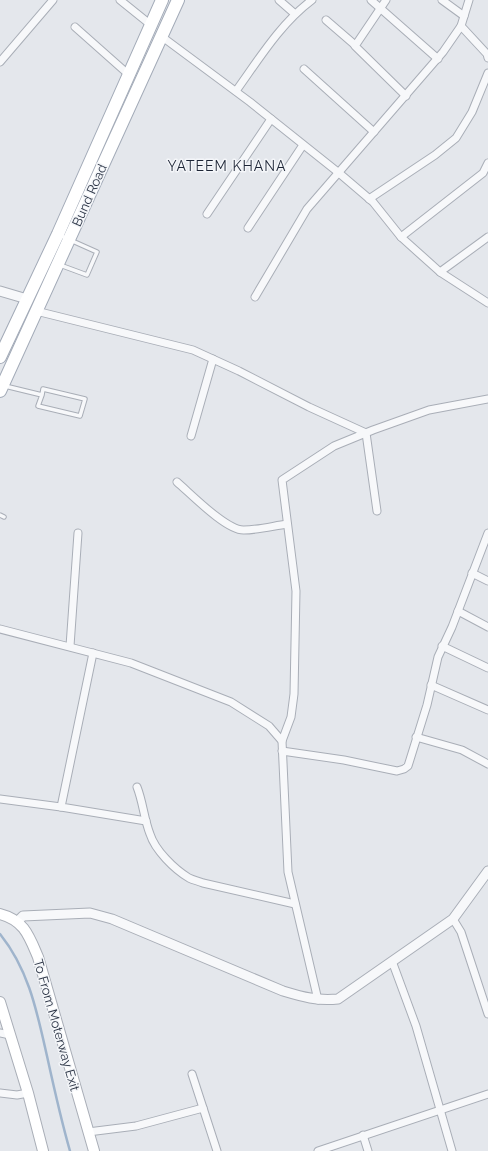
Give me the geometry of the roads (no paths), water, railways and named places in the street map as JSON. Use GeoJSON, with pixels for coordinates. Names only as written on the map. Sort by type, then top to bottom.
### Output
{"type":"FeatureCollection","features":[{"type":"Feature","properties":{"kind":"main road","name":"Bund Road"},"geometry":{"type":"LineString","coordinates":[[1,387],[57,264],[63,237],[128,74],[162,0]]}},
{"type":"Feature","properties":{"kind":"main road","name":"Bund Road"},"geometry":{"type":"LineString","coordinates":[[0,357],[27,298],[63,237],[178,0]]}},
{"type":"Feature","properties":{"kind":"main road"},"geometry":{"type":"LineString","coordinates":[[0,914],[9,916],[18,921]]}},
{"type":"Feature","properties":{"kind":"main road","name":"To From Moterway Exit"},"geometry":{"type":"LineString","coordinates":[[18,921],[27,933],[38,957],[94,1151]]}},
{"type":"Feature","properties":{"kind":"main road"},"geometry":{"type":"LineString","coordinates":[[0,1002],[5,1034],[28,1093],[43,1151]]}},
{"type":"Feature","properties":{"kind":"street"},"geometry":{"type":"LineString","coordinates":[[0,62],[53,0]]}},
{"type":"Feature","properties":{"kind":"street"},"geometry":{"type":"LineString","coordinates":[[120,0],[151,25]]}},
{"type":"Feature","properties":{"kind":"street"},"geometry":{"type":"LineString","coordinates":[[279,0],[295,14]]}},
{"type":"Feature","properties":{"kind":"street"},"geometry":{"type":"LineString","coordinates":[[236,91],[286,23],[312,0]]}},
{"type":"Feature","properties":{"kind":"street"},"geometry":{"type":"LineString","coordinates":[[372,0],[438,59]]}},
{"type":"Feature","properties":{"kind":"street"},"geometry":{"type":"LineString","coordinates":[[355,45],[386,0]]}},
{"type":"Feature","properties":{"kind":"street"},"geometry":{"type":"LineString","coordinates":[[442,0],[464,16]]}},
{"type":"Feature","properties":{"kind":"street"},"geometry":{"type":"LineString","coordinates":[[255,297],[307,209],[438,59],[461,26],[469,0]]}},
{"type":"Feature","properties":{"kind":"street"},"geometry":{"type":"LineString","coordinates":[[326,20],[355,45],[406,96]]}},
{"type":"Feature","properties":{"kind":"street"},"geometry":{"type":"LineString","coordinates":[[461,26],[487,54],[488,58]]}},
{"type":"Feature","properties":{"kind":"street"},"geometry":{"type":"LineString","coordinates":[[75,27],[128,74]]}},
{"type":"Feature","properties":{"kind":"street"},"geometry":{"type":"LineString","coordinates":[[161,36],[236,91],[339,173],[369,199],[401,236],[440,272],[488,303]]}},
{"type":"Feature","properties":{"kind":"street"},"geometry":{"type":"LineString","coordinates":[[304,69],[374,132]]}},
{"type":"Feature","properties":{"kind":"street"},"geometry":{"type":"LineString","coordinates":[[369,199],[435,155],[456,138],[472,112],[488,72]]}},
{"type":"Feature","properties":{"kind":"street"},"geometry":{"type":"LineString","coordinates":[[207,214],[271,119]]}},
{"type":"Feature","properties":{"kind":"street"},"geometry":{"type":"LineString","coordinates":[[248,228],[303,145]]}},
{"type":"Feature","properties":{"kind":"street"},"geometry":{"type":"LineString","coordinates":[[401,236],[485,173],[488,163]]}},
{"type":"Feature","properties":{"kind":"street"},"geometry":{"type":"LineString","coordinates":[[440,272],[488,237]]}},
{"type":"Feature","properties":{"kind":"street"},"geometry":{"type":"LineString","coordinates":[[0,291],[27,298]]}},
{"type":"Feature","properties":{"kind":"street"},"geometry":{"type":"LineString","coordinates":[[36,311],[193,350],[309,407],[366,433]]}},
{"type":"Feature","properties":{"kind":"street"},"geometry":{"type":"LineString","coordinates":[[191,436],[213,359]]}},
{"type":"Feature","properties":{"kind":"street"},"geometry":{"type":"LineString","coordinates":[[318,1000],[288,872],[282,741],[291,717],[294,694],[296,591],[282,480],[334,446],[366,433],[429,410],[488,400]]}},
{"type":"Feature","properties":{"kind":"street"},"geometry":{"type":"LineString","coordinates":[[366,433],[377,511]]}},
{"type":"Feature","properties":{"kind":"street"},"geometry":{"type":"LineString","coordinates":[[177,482],[222,521],[234,528],[243,530],[287,524]]}},
{"type":"Feature","properties":{"kind":"street"},"geometry":{"type":"LineString","coordinates":[[70,646],[78,532]]}},
{"type":"Feature","properties":{"kind":"street"},"geometry":{"type":"LineString","coordinates":[[282,751],[344,760],[397,771],[408,766],[427,705],[438,657],[458,611],[488,534]]}},
{"type":"Feature","properties":{"kind":"street"},"geometry":{"type":"LineString","coordinates":[[472,573],[488,581]]}},
{"type":"Feature","properties":{"kind":"street"},"geometry":{"type":"LineString","coordinates":[[458,611],[488,627]]}},
{"type":"Feature","properties":{"kind":"street"},"geometry":{"type":"LineString","coordinates":[[0,629],[131,663],[231,702],[269,726],[282,741]]}},
{"type":"Feature","properties":{"kind":"street"},"geometry":{"type":"LineString","coordinates":[[442,646],[488,668]]}},
{"type":"Feature","properties":{"kind":"street"},"geometry":{"type":"LineString","coordinates":[[61,807],[93,653]]}},
{"type":"Feature","properties":{"kind":"street"},"geometry":{"type":"LineString","coordinates":[[431,685],[488,710]]}},
{"type":"Feature","properties":{"kind":"street"},"geometry":{"type":"LineString","coordinates":[[416,738],[462,750],[488,764]]}},
{"type":"Feature","properties":{"kind":"street"},"geometry":{"type":"LineString","coordinates":[[137,787],[150,836],[162,854],[177,869],[189,878],[217,887],[295,904]]}},
{"type":"Feature","properties":{"kind":"street"},"geometry":{"type":"LineString","coordinates":[[0,799],[146,821]]}},
{"type":"Feature","properties":{"kind":"street"},"geometry":{"type":"LineString","coordinates":[[18,921],[23,916],[84,913],[97,915],[112,919],[283,991],[318,1000],[338,999],[453,919],[488,871]]}},
{"type":"Feature","properties":{"kind":"street"},"geometry":{"type":"LineString","coordinates":[[453,919],[461,932],[488,1014]]}},
{"type":"Feature","properties":{"kind":"street"},"geometry":{"type":"LineString","coordinates":[[392,961],[416,1026],[452,1151]]}},
{"type":"Feature","properties":{"kind":"street"},"geometry":{"type":"LineString","coordinates":[[192,1074],[217,1151]]}},
{"type":"Feature","properties":{"kind":"street"},"geometry":{"type":"LineString","coordinates":[[0,1093],[17,1095],[28,1093]]}},
{"type":"Feature","properties":{"kind":"street"},"geometry":{"type":"LineString","coordinates":[[318,1151],[488,1094]]}},
{"type":"Feature","properties":{"kind":"street"},"geometry":{"type":"LineString","coordinates":[[88,1132],[136,1126],[203,1108]]}},
{"type":"Feature","properties":{"kind":"street"},"geometry":{"type":"LineString","coordinates":[[363,1135],[368,1151]]}},
{"type":"Feature","properties":{"kind":"lane"},"geometry":{"type":"LineString","coordinates":[[57,264],[87,275],[97,252],[63,237]]}},
{"type":"Feature","properties":{"kind":"lane"},"geometry":{"type":"LineString","coordinates":[[1,387],[42,395]]}},
{"type":"Feature","properties":{"kind":"lane"},"geometry":{"type":"LineString","coordinates":[[43,389],[85,399],[80,416],[38,406],[42,395],[43,389]]}},
{"type":"Feature","properties":{"kind":"lane"},"geometry":{"type":"LineString","coordinates":[[0,515],[4,517]]}},
{"type":"Feature","properties":{"kind":"waterway"},"geometry":{"type":"LineString","coordinates":[[0,934],[18,962],[31,992],[40,1023],[70,1151]]}},
{"type":"Feature","properties":{"kind":"district","name":"YATEEM KHANA"},"geometry":{"type":"Point","coordinates":[227,166]}}]}
